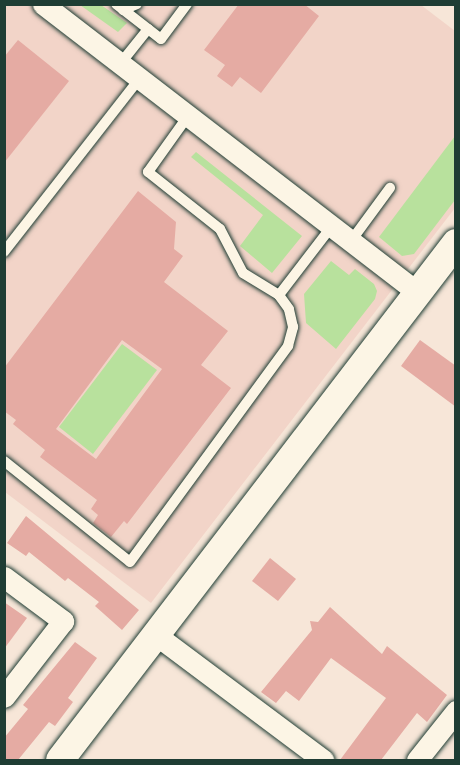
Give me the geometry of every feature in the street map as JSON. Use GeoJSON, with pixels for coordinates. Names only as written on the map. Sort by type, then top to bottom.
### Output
{"type":"FeatureCollection","features":[{"type":"Feature","properties":{"kind":"street"},"geometry":{"type":"LineString","coordinates":[[43,4],[417,292]]}},
{"type":"Feature","properties":{"kind":"street"},"geometry":{"type":"LineString","coordinates":[[60,760],[456,243]]}},
{"type":"Feature","properties":{"kind":"street"},"geometry":{"type":"LineString","coordinates":[[4,577],[63,621],[4,697]]}},
{"type":"Feature","properties":{"kind":"street"},"geometry":{"type":"LineString","coordinates":[[156,635],[323,760]]}},
{"type":"Feature","properties":{"kind":"street"},"geometry":{"type":"LineString","coordinates":[[417,760],[456,711]]}},
{"type":"Feature","properties":{"kind":"lane"},"geometry":{"type":"LineString","coordinates":[[120,7],[137,4]]}},
{"type":"Feature","properties":{"kind":"lane"},"geometry":{"type":"LineString","coordinates":[[120,7],[161,39],[187,4]]}},
{"type":"Feature","properties":{"kind":"lane"},"geometry":{"type":"LineString","coordinates":[[120,64],[148,29]]}},
{"type":"Feature","properties":{"kind":"lane"},"geometry":{"type":"LineString","coordinates":[[4,252],[140,79]]}},
{"type":"Feature","properties":{"kind":"lane"},"geometry":{"type":"LineString","coordinates":[[4,461],[130,562],[288,346],[292,327],[289,309],[279,296],[243,273],[220,229],[148,172],[188,116]]}},
{"type":"Feature","properties":{"kind":"lane"},"geometry":{"type":"LineString","coordinates":[[351,241],[390,188]]}},
{"type":"Feature","properties":{"kind":"lane"},"geometry":{"type":"LineString","coordinates":[[279,296],[332,226]]}},
{"type":"Feature","properties":{"kind":"shaded area"},"geometry":{"type":"Polygon","coordinates":[[[4,5],[421,5],[455,31],[455,208],[151,603],[5,492],[4,5]]]}},
{"type":"Feature","properties":{"kind":"green space"},"geometry":{"type":"Polygon","coordinates":[[[80,5],[101,5],[127,23],[118,32],[80,5]]]}},
{"type":"Feature","properties":{"kind":"green space"},"geometry":{"type":"Polygon","coordinates":[[[455,136],[455,200],[414,254],[402,256],[379,237],[455,136]]]}},
{"type":"Feature","properties":{"kind":"green space"},"geometry":{"type":"Polygon","coordinates":[[[196,152],[302,236],[272,273],[240,246],[263,215],[191,157],[196,152]]]}},
{"type":"Feature","properties":{"kind":"green space"},"geometry":{"type":"Polygon","coordinates":[[[331,261],[349,275],[355,269],[374,284],[377,291],[375,299],[336,349],[306,323],[304,294],[331,261]]]}},
{"type":"Feature","properties":{"kind":"green space"},"geometry":{"type":"Polygon","coordinates":[[[122,344],[157,370],[93,454],[59,427],[122,344]]]}},
{"type":"Feature","properties":{"kind":"building"},"geometry":{"type":"Polygon","coordinates":[[[239,4],[304,4],[319,16],[261,93],[240,77],[232,87],[217,76],[225,65],[204,50],[239,4]]]}},
{"type":"Feature","properties":{"kind":"building"},"geometry":{"type":"Polygon","coordinates":[[[18,40],[69,81],[4,163],[4,57],[18,40]]]}},
{"type":"Feature","properties":{"kind":"building"},"geometry":{"type":"Polygon","coordinates":[[[138,191],[176,222],[174,249],[183,256],[164,282],[228,331],[201,365],[231,388],[127,524],[124,521],[111,537],[93,523],[98,515],[91,509],[97,500],[40,457],[45,450],[13,424],[16,420],[4,411],[4,368],[138,191]],[[122,340],[56,429],[96,459],[162,369],[122,340]]]}},
{"type":"Feature","properties":{"kind":"building"},"geometry":{"type":"Polygon","coordinates":[[[420,340],[456,366],[456,407],[401,366],[420,340]]]}},
{"type":"Feature","properties":{"kind":"building"},"geometry":{"type":"Polygon","coordinates":[[[26,516],[139,610],[122,630],[95,606],[99,602],[68,578],[65,581],[29,552],[26,556],[7,543],[26,516]]]}},
{"type":"Feature","properties":{"kind":"building"},"geometry":{"type":"Polygon","coordinates":[[[270,558],[296,579],[278,601],[252,581],[270,558]]]}},
{"type":"Feature","properties":{"kind":"building"},"geometry":{"type":"Polygon","coordinates":[[[4,602],[27,618],[4,649],[4,602]]]}},
{"type":"Feature","properties":{"kind":"building"},"geometry":{"type":"Polygon","coordinates":[[[330,607],[382,654],[387,646],[447,695],[427,722],[417,713],[381,760],[340,760],[386,698],[331,658],[299,701],[286,691],[276,703],[261,692],[312,630],[310,621],[318,622],[330,607]]]}},
{"type":"Feature","properties":{"kind":"building"},"geometry":{"type":"Polygon","coordinates":[[[75,642],[97,658],[68,698],[73,702],[55,726],[49,722],[18,760],[4,760],[4,738],[28,709],[23,705],[75,642]]]}}]}
